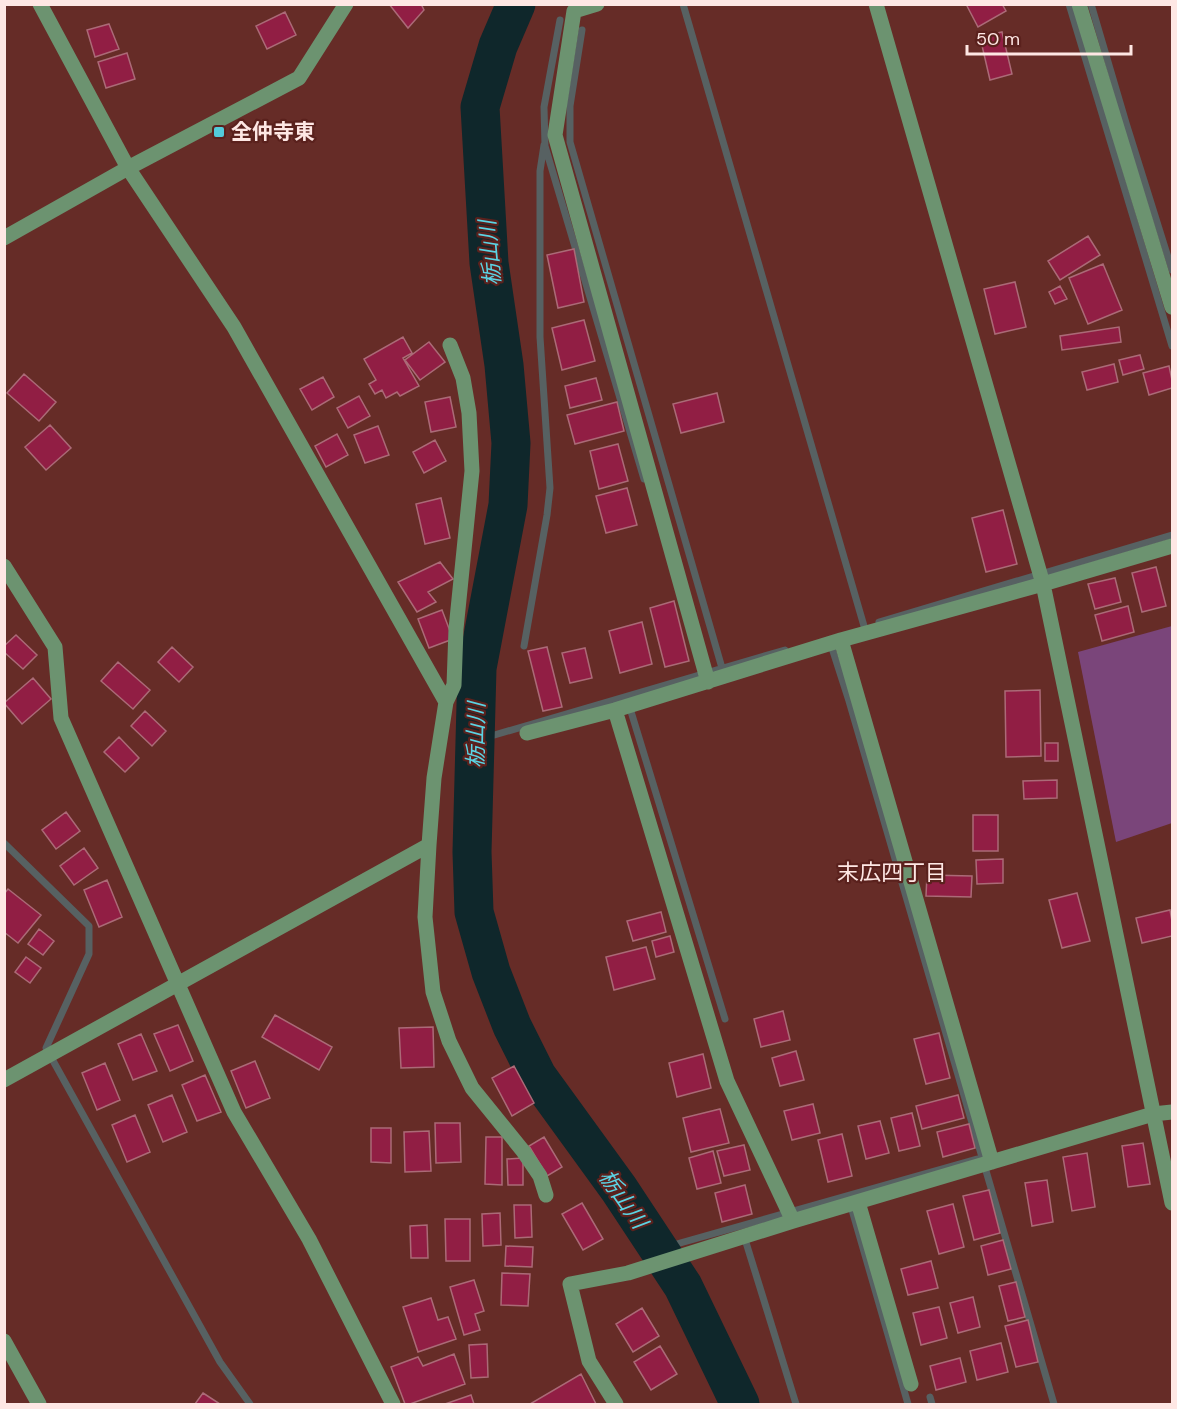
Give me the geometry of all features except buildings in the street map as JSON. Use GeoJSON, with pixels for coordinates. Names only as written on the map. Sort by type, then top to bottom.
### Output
{"type":"FeatureCollection","features":[{"type":"Feature","properties":{"kind":"street"},"geometry":{"type":"LineString","coordinates":[[40,4],[128,168],[234,327],[446,702]]}},
{"type":"Feature","properties":{"kind":"street"},"geometry":{"type":"LineString","coordinates":[[4,238],[128,168],[299,78],[346,4]]}},
{"type":"Feature","properties":{"kind":"street"},"geometry":{"type":"LineString","coordinates":[[597,4],[571,8],[555,135],[708,682]]}},
{"type":"Feature","properties":{"kind":"street"},"geometry":{"type":"LineString","coordinates":[[876,4],[1043,584],[1173,1203]]}},
{"type":"Feature","properties":{"kind":"street"},"geometry":{"type":"LineString","coordinates":[[1079,4],[1173,307]]}},
{"type":"Feature","properties":{"kind":"street"},"geometry":{"type":"LineString","coordinates":[[450,345],[463,378],[469,413],[472,471],[456,628],[454,686],[446,702],[434,778],[429,844],[425,917],[433,992],[449,1041],[472,1088],[523,1150],[540,1176],[546,1195]]}},
{"type":"Feature","properties":{"kind":"street"},"geometry":{"type":"LineString","coordinates":[[527,734],[615,710],[842,640],[1173,546]]}},
{"type":"Feature","properties":{"kind":"street"},"geometry":{"type":"LineString","coordinates":[[4,566],[55,647],[61,718],[234,1112],[309,1239],[393,1404]]}},
{"type":"Feature","properties":{"kind":"street"},"geometry":{"type":"LineString","coordinates":[[842,640],[992,1162]]}},
{"type":"Feature","properties":{"kind":"street"},"geometry":{"type":"LineString","coordinates":[[615,710],[727,1082],[793,1221]]}},
{"type":"Feature","properties":{"kind":"street"},"geometry":{"type":"LineString","coordinates":[[4,1080],[429,844]]}},
{"type":"Feature","properties":{"kind":"street"},"geometry":{"type":"LineString","coordinates":[[616,1404],[589,1361],[570,1284],[628,1273],[793,1221],[1153,1114],[1173,1112]]}},
{"type":"Feature","properties":{"kind":"street"},"geometry":{"type":"LineString","coordinates":[[858,1202],[911,1384]]}},
{"type":"Feature","properties":{"kind":"street"},"geometry":{"type":"LineString","coordinates":[[4,1341],[39,1404]]}},
{"type":"Feature","properties":{"kind":"shaded area"},"geometry":{"type":"Polygon","coordinates":[[[1172,626],[1172,823],[1116,842],[1078,652],[1172,626]]]}},
{"type":"Feature","properties":{"kind":"waterway","name":"栃山川"},"geometry":{"type":"LineString","coordinates":[[516,4],[498,46],[480,107],[489,263],[504,365],[511,443],[508,505],[477,668],[472,852],[474,912],[491,972],[512,1026],[537,1076],[619,1189],[683,1286],[740,1404]]}},
{"type":"Feature","properties":{"kind":"waterway"},"geometry":{"type":"LineString","coordinates":[[683,4],[864,626]]}},
{"type":"Feature","properties":{"kind":"waterway"},"geometry":{"type":"LineString","coordinates":[[1069,4],[1172,346]]}},
{"type":"Feature","properties":{"kind":"waterway"},"geometry":{"type":"LineString","coordinates":[[1091,4],[1172,270]]}},
{"type":"Feature","properties":{"kind":"waterway"},"geometry":{"type":"LineString","coordinates":[[560,20],[544,107],[545,146],[644,479]]}},
{"type":"Feature","properties":{"kind":"waterway"},"geometry":{"type":"LineString","coordinates":[[582,30],[570,106],[570,142],[722,668]]}},
{"type":"Feature","properties":{"kind":"waterway"},"geometry":{"type":"LineString","coordinates":[[524,646],[550,488],[540,337],[540,171],[544,145]]}},
{"type":"Feature","properties":{"kind":"waterway"},"geometry":{"type":"LineString","coordinates":[[879,622],[1172,535]]}},
{"type":"Feature","properties":{"kind":"waterway"},"geometry":{"type":"LineString","coordinates":[[830,642],[1054,1404]]}},
{"type":"Feature","properties":{"kind":"waterway"},"geometry":{"type":"LineString","coordinates":[[474,741],[785,650]]}},
{"type":"Feature","properties":{"kind":"waterway"},"geometry":{"type":"LineString","coordinates":[[629,705],[725,1019]]}},
{"type":"Feature","properties":{"kind":"waterway"},"geometry":{"type":"LineString","coordinates":[[4,843],[89,926],[89,954],[46,1048],[220,1362],[250,1404]]}},
{"type":"Feature","properties":{"kind":"waterway"},"geometry":{"type":"LineString","coordinates":[[659,1249],[977,1159]]}},
{"type":"Feature","properties":{"kind":"waterway"},"geometry":{"type":"LineString","coordinates":[[850,1203],[908,1404]]}},
{"type":"Feature","properties":{"kind":"waterway"},"geometry":{"type":"LineString","coordinates":[[744,1236],[796,1404]]}},
{"type":"Feature","properties":{"kind":"waterway"},"geometry":{"type":"LineString","coordinates":[[930,1397],[932,1404]]}},
{"type":"Feature","properties":{"kind":"place","name":"全仲寺東"},"geometry":{"type":"Point","coordinates":[219,132]}},
{"type":"Feature","properties":{"kind":"district","name":"末広四丁目"},"geometry":{"type":"Point","coordinates":[892,872]}}]}
